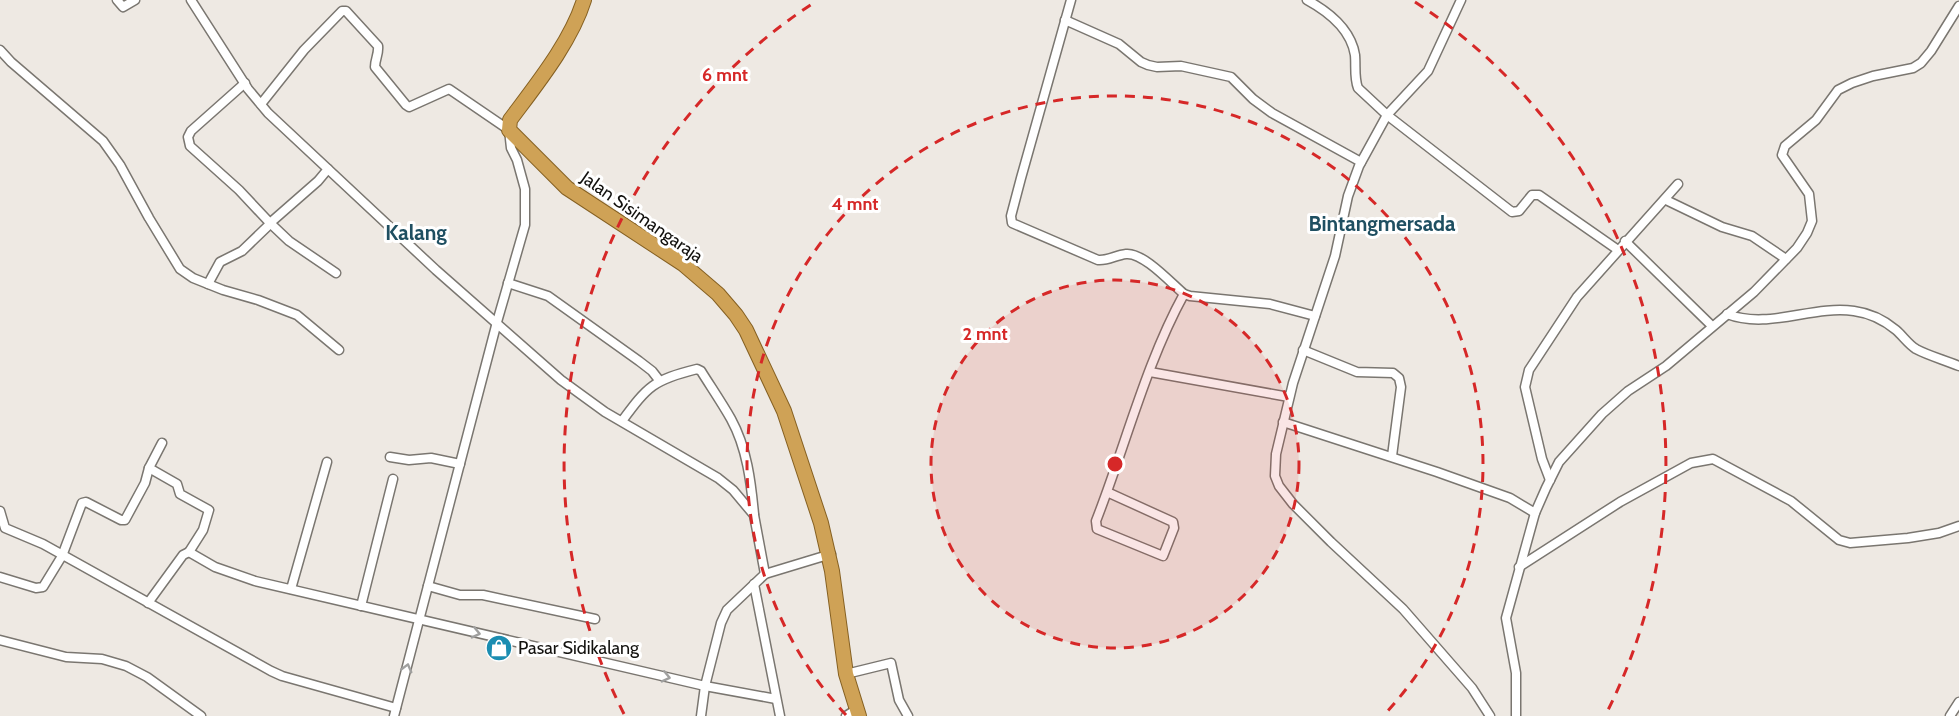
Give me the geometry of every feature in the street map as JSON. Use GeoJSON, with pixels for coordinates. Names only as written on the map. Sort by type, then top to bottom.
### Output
{"type":"FeatureCollection","features":[{"type":"Feature","properties":{"kind":"highway"},"geometry":{"type":"LineString","coordinates":[[509,130],[510,120],[551,62],[576,19],[584,0]]}},
{"type":"Feature","properties":{"kind":"highway","name":"Jalan Sisimangaraja"},"geometry":{"type":"LineString","coordinates":[[509,130],[567,188],[683,264],[718,294],[736,315],[755,347],[784,411],[800,454],[828,552],[847,674],[856,714]]}},
{"type":"Feature","properties":{"kind":"street"},"geometry":{"type":"LineString","coordinates":[[117,0],[123,7],[135,0]]}},
{"type":"Feature","properties":{"kind":"street"},"geometry":{"type":"LineString","coordinates":[[191,0],[261,104],[436,270],[561,380],[622,421],[718,478],[733,490],[754,515]]}},
{"type":"Feature","properties":{"kind":"street"},"geometry":{"type":"LineString","coordinates":[[1071,0],[1018,188],[1011,216],[1012,223],[1098,260],[1125,254],[1137,256],[1184,294],[1270,304],[1315,316]]}},
{"type":"Feature","properties":{"kind":"street"},"geometry":{"type":"LineString","coordinates":[[1307,0],[1333,18],[1345,32],[1353,48],[1358,88],[1387,115],[1512,212],[1519,211],[1532,195],[1539,195],[1618,250]]}},
{"type":"Feature","properties":{"kind":"street"},"geometry":{"type":"LineString","coordinates":[[1461,0],[1428,71],[1387,115],[1361,162],[1348,196],[1335,256],[1289,397],[1275,461],[1275,476],[1279,486],[1293,504],[1403,609],[1472,688],[1490,716]]}},
{"type":"Feature","properties":{"kind":"street"},"geometry":{"type":"LineString","coordinates":[[1516,716],[1516,673],[1506,618],[1535,513],[1559,462],[1602,414],[1628,391],[1666,366],[1754,292],[1808,233],[1812,221],[1812,207],[1807,188],[1783,158],[1782,150],[1816,120],[1838,90],[1873,76],[1913,68],[1921,63],[1959,6]]}},
{"type":"Feature","properties":{"kind":"street"},"geometry":{"type":"LineString","coordinates":[[0,511],[5,528],[43,544],[282,676],[395,712],[497,322],[525,225],[527,203],[525,189],[517,160],[511,148],[509,130],[448,89],[409,107],[406,105],[375,67],[378,46],[344,10],[304,50],[261,104]]}},
{"type":"Feature","properties":{"kind":"street"},"geometry":{"type":"LineString","coordinates":[[1065,20],[1119,44],[1148,65],[1181,66],[1231,77],[1253,99],[1272,113],[1361,162]]}},
{"type":"Feature","properties":{"kind":"street"},"geometry":{"type":"LineString","coordinates":[[0,50],[103,141],[120,165],[180,269],[208,284],[297,315],[339,350]]}},
{"type":"Feature","properties":{"kind":"street"},"geometry":{"type":"LineString","coordinates":[[245,83],[191,131],[188,142],[289,241],[336,273]]}},
{"type":"Feature","properties":{"kind":"street"},"geometry":{"type":"LineString","coordinates":[[208,284],[220,262],[242,251],[328,169]]}},
{"type":"Feature","properties":{"kind":"street"},"geometry":{"type":"LineString","coordinates":[[1550,480],[1533,424],[1526,387],[1527,377],[1577,297],[1678,184]]}},
{"type":"Feature","properties":{"kind":"street"},"geometry":{"type":"LineString","coordinates":[[1666,200],[1722,227],[1752,236],[1786,259]]}},
{"type":"Feature","properties":{"kind":"street"},"geometry":{"type":"LineString","coordinates":[[1625,241],[1712,326]]}},
{"type":"Feature","properties":{"kind":"street"},"geometry":{"type":"LineString","coordinates":[[508,283],[548,296],[646,366],[660,380]]}},
{"type":"Feature","properties":{"kind":"street"},"geometry":{"type":"LineString","coordinates":[[1107,492],[1173,522],[1174,528],[1163,556],[1097,529],[1096,521],[1174,310],[1184,294]]}},
{"type":"Feature","properties":{"kind":"street"},"geometry":{"type":"LineString","coordinates":[[1727,314],[1743,320],[1838,310],[1856,311],[1880,320],[1916,348],[1959,366]]}},
{"type":"Feature","properties":{"kind":"street"},"geometry":{"type":"LineString","coordinates":[[1303,350],[1357,372],[1393,373],[1399,378],[1401,387],[1392,456]]}},
{"type":"Feature","properties":{"kind":"street"},"geometry":{"type":"LineString","coordinates":[[622,421],[641,396],[660,380],[697,369],[701,372],[732,420],[741,443],[750,480],[765,574]]}},
{"type":"Feature","properties":{"kind":"street"},"geometry":{"type":"LineString","coordinates":[[1150,372],[1289,397]]}},
{"type":"Feature","properties":{"kind":"street"},"geometry":{"type":"LineString","coordinates":[[1283,422],[1392,456],[1510,498],[1535,513]]}},
{"type":"Feature","properties":{"kind":"street"},"geometry":{"type":"LineString","coordinates":[[0,577],[42,588],[62,556],[82,503],[86,502],[125,520],[145,483],[149,468],[162,443]]}},
{"type":"Feature","properties":{"kind":"street"},"geometry":{"type":"LineString","coordinates":[[390,457],[409,460],[431,458],[460,464]]}},
{"type":"Feature","properties":{"kind":"street"},"geometry":{"type":"LineString","coordinates":[[1519,568],[1630,496],[1691,463],[1713,459],[1791,501],[1839,540],[1850,543],[1908,538],[1939,533],[1959,526]]}},
{"type":"Feature","properties":{"kind":"street"},"geometry":{"type":"LineString","coordinates":[[291,589],[327,462]]}},
{"type":"Feature","properties":{"kind":"street"},"geometry":{"type":"LineString","coordinates":[[148,603],[183,555],[189,552],[203,530],[209,510],[180,494],[177,484],[149,468]]}},
{"type":"Feature","properties":{"kind":"street"},"geometry":{"type":"LineString","coordinates":[[361,606],[393,479]]}},
{"type":"Feature","properties":{"kind":"street"},"geometry":{"type":"LineString","coordinates":[[189,552],[222,570],[291,589],[705,686],[776,699]]}},
{"type":"Feature","properties":{"kind":"street"},"geometry":{"type":"LineString","coordinates":[[701,716],[705,686],[723,617],[727,610],[765,574],[828,552]]}},
{"type":"Feature","properties":{"kind":"street"},"geometry":{"type":"LineString","coordinates":[[754,584],[780,716]]}},
{"type":"Feature","properties":{"kind":"street"},"geometry":{"type":"LineString","coordinates":[[428,586],[460,595],[483,595],[595,619]]}},
{"type":"Feature","properties":{"kind":"street"},"geometry":{"type":"LineString","coordinates":[[0,640],[66,657],[102,659],[126,666],[147,677],[201,716]]}},
{"type":"Feature","properties":{"kind":"street"},"geometry":{"type":"LineString","coordinates":[[847,674],[891,663],[899,700],[908,716]]}},
{"type":"Feature","properties":{"kind":"street"},"geometry":{"type":"LineString","coordinates":[[1950,716],[1959,702]]}},
{"type":"Feature","properties":{"kind":"place","name":"Pasar Sidikalang"},"geometry":{"type":"Point","coordinates":[499,648]}},
{"type":"Feature","properties":{"kind":"district","name":"Bintangmersada"},"geometry":{"type":"Point","coordinates":[1382,223]}},
{"type":"Feature","properties":{"kind":"district","name":"Kalang"},"geometry":{"type":"Point","coordinates":[416,232]}}]}
